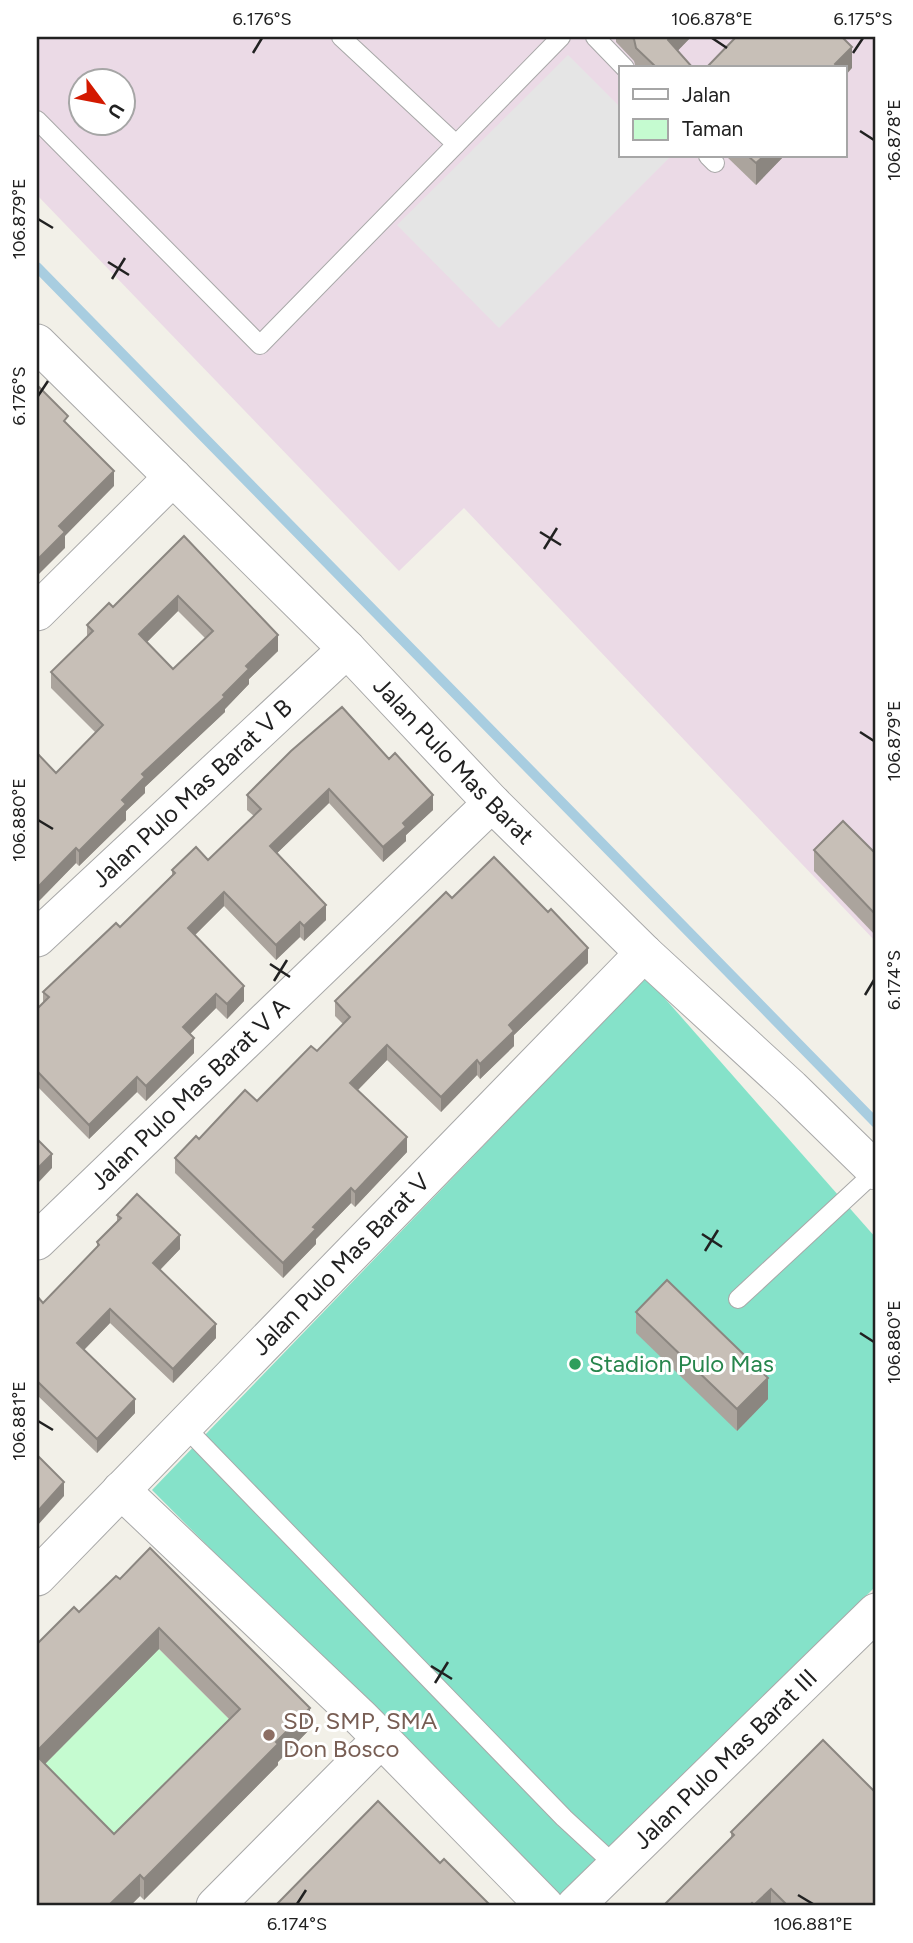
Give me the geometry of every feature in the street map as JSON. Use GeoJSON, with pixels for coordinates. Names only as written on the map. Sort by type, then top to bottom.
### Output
{"type":"FeatureCollection","features":[{"type":"Feature","properties":{"kind":"street","name":"Jalan Pulo Mas Barat"},"geometry":{"type":"LineString","coordinates":[[37,343],[347,649],[492,803],[644,953],[791,1088],[876,1171]]}},
{"type":"Feature","properties":{"kind":"street"},"geometry":{"type":"LineString","coordinates":[[37,612],[173,477]]}},
{"type":"Feature","properties":{"kind":"street","name":"Jalan Pulo Mas Barat V B"},"geometry":{"type":"LineString","coordinates":[[37,938],[347,649]]}},
{"type":"Feature","properties":{"kind":"street","name":"Jalan Pulo Mas Barat V A"},"geometry":{"type":"LineString","coordinates":[[37,1241],[492,803]]}},
{"type":"Feature","properties":{"kind":"street","name":"Jalan Pulo Mas Barat V"},"geometry":{"type":"LineString","coordinates":[[37,1577],[644,953]]}},
{"type":"Feature","properties":{"kind":"street"},"geometry":{"type":"LineString","coordinates":[[121,1490],[382,1740],[545,1906]]}},
{"type":"Feature","properties":{"kind":"street","name":"Jalan Pulo Mas Barat III"},"geometry":{"type":"LineString","coordinates":[[575,1906],[876,1612]]}},
{"type":"Feature","properties":{"kind":"street"},"geometry":{"type":"LineString","coordinates":[[215,1906],[382,1740]]}},
{"type":"Feature","properties":{"kind":"lane"},"geometry":{"type":"LineString","coordinates":[[341,37],[456,144]]}},
{"type":"Feature","properties":{"kind":"lane"},"geometry":{"type":"LineString","coordinates":[[37,120],[260,345],[561,37]]}},
{"type":"Feature","properties":{"kind":"lane"},"geometry":{"type":"LineString","coordinates":[[595,37],[623,66]]}},
{"type":"Feature","properties":{"kind":"lane"},"geometry":{"type":"LineString","coordinates":[[738,1299],[876,1171]]}},
{"type":"Feature","properties":{"kind":"lane"},"geometry":{"type":"LineString","coordinates":[[184,1426],[564,1818],[616,1866]]}},
{"type":"Feature","properties":{"kind":"shaded area"},"geometry":{"type":"Polygon","coordinates":[[[37,37],[876,37],[876,942],[464,508],[399,571],[37,195],[37,37]]]}},
{"type":"Feature","properties":{"kind":"shaded area"},"geometry":{"type":"Polygon","coordinates":[[[568,55],[619,106],[619,158],[669,158],[499,328],[397,225],[568,55]]]}},
{"type":"Feature","properties":{"kind":"green space","name":"Stadion Pulo Mas"},"geometry":{"type":"Polygon","coordinates":[[[646,977],[876,1238],[876,1586],[561,1901],[152,1490],[646,977]]]}},
{"type":"Feature","properties":{"kind":"green space"},"geometry":{"type":"Polygon","coordinates":[[[144,1634],[240,1730],[114,1855],[37,1777],[37,1740],[144,1634]]]}},
{"type":"Feature","properties":{"kind":"building"},"geometry":{"type":"Polygon","coordinates":[[[631,37],[670,37],[668,40],[691,66],[655,66],[636,48],[631,37]]]}},
{"type":"Feature","properties":{"kind":"building"},"geometry":{"type":"Polygon","coordinates":[[[736,37],[842,37],[852,47],[835,64],[837,66],[708,66],[736,37]]]}},
{"type":"Feature","properties":{"kind":"building"},"geometry":{"type":"Polygon","coordinates":[[[37,385],[68,416],[64,421],[114,471],[59,526],[65,532],[37,560],[37,385]]]}},
{"type":"Feature","properties":{"kind":"building"},"geometry":{"type":"Polygon","coordinates":[[[184,536],[278,635],[246,666],[249,669],[223,695],[225,697],[142,774],[145,777],[122,800],[126,804],[79,851],[76,848],[37,888],[37,753],[56,773],[103,725],[51,672],[93,631],[87,625],[109,603],[113,607],[184,536]],[[178,596],[139,634],[173,669],[213,631],[178,596]]]}},
{"type":"Feature","properties":{"kind":"building"},"geometry":{"type":"Polygon","coordinates":[[[342,707],[389,759],[395,753],[433,795],[403,823],[406,827],[383,847],[329,789],[270,846],[326,905],[304,926],[300,922],[276,945],[224,892],[188,928],[244,986],[227,1004],[216,994],[183,1027],[194,1038],[146,1086],[137,1077],[89,1125],[37,1071],[37,1009],[49,997],[43,992],[116,923],[120,927],[175,873],[172,870],[196,847],[208,860],[261,809],[247,795],[291,751],[342,707]]]}},
{"type":"Feature","properties":{"kind":"building"},"geometry":{"type":"Polygon","coordinates":[[[843,821],[876,854],[876,915],[814,850],[843,821]]]}},
{"type":"Feature","properties":{"kind":"building"},"geometry":{"type":"Polygon","coordinates":[[[494,857],[548,912],[551,909],[588,948],[509,1025],[514,1031],[480,1064],[477,1060],[441,1097],[387,1045],[350,1083],[407,1137],[355,1192],[351,1188],[283,1263],[175,1158],[196,1136],[199,1139],[245,1090],[257,1101],[311,1046],[317,1051],[350,1017],[335,1001],[446,892],[452,898],[494,857]]]}},
{"type":"Feature","properties":{"kind":"building"},"geometry":{"type":"Polygon","coordinates":[[[37,1139],[52,1154],[37,1169],[37,1139]]]}},
{"type":"Feature","properties":{"kind":"building"},"geometry":{"type":"Polygon","coordinates":[[[137,1194],[180,1235],[153,1263],[216,1324],[173,1369],[110,1309],[77,1343],[135,1399],[97,1439],[37,1381],[37,1296],[43,1303],[99,1245],[97,1242],[121,1218],[117,1215],[137,1194]]]}},
{"type":"Feature","properties":{"kind":"building"},"geometry":{"type":"Polygon","coordinates":[[[667,1280],[768,1378],[737,1409],[636,1312],[667,1280]]]}},
{"type":"Feature","properties":{"kind":"building"},"geometry":{"type":"Polygon","coordinates":[[[37,1455],[64,1482],[37,1512],[37,1455]]]}},
{"type":"Feature","properties":{"kind":"building","name":"SD, SMP, SMA Don Bosco"},"geometry":{"type":"Polygon","coordinates":[[[150,1548],[310,1708],[276,1742],[278,1744],[144,1879],[140,1875],[108,1906],[37,1906],[37,1756],[114,1834],[240,1709],[159,1628],[37,1751],[37,1644],[74,1607],[79,1612],[116,1576],[120,1579],[150,1548]]]}},
{"type":"Feature","properties":{"kind":"building"},"geometry":{"type":"Polygon","coordinates":[[[823,1740],[876,1793],[876,1906],[788,1906],[771,1889],[754,1905],[752,1903],[749,1906],[669,1906],[666,1903],[734,1835],[731,1832],[823,1740]]]}},
{"type":"Feature","properties":{"kind":"building"},"geometry":{"type":"Polygon","coordinates":[[[378,1801],[440,1863],[444,1859],[491,1906],[275,1906],[378,1801]]]}},
{"type":"Feature","properties":{"kind":"waterway"},"geometry":{"type":"LineString","coordinates":[[37,267],[876,1123]]}},
{"type":"Feature","properties":{"kind":"place","name":"Stadion Pulo Mas"},"geometry":{"type":"Point","coordinates":[575,1364]}},
{"type":"Feature","properties":{"kind":"place","name":"SD, SMP, SMA Don Bosco"},"geometry":{"type":"Point","coordinates":[269,1735]}}]}
